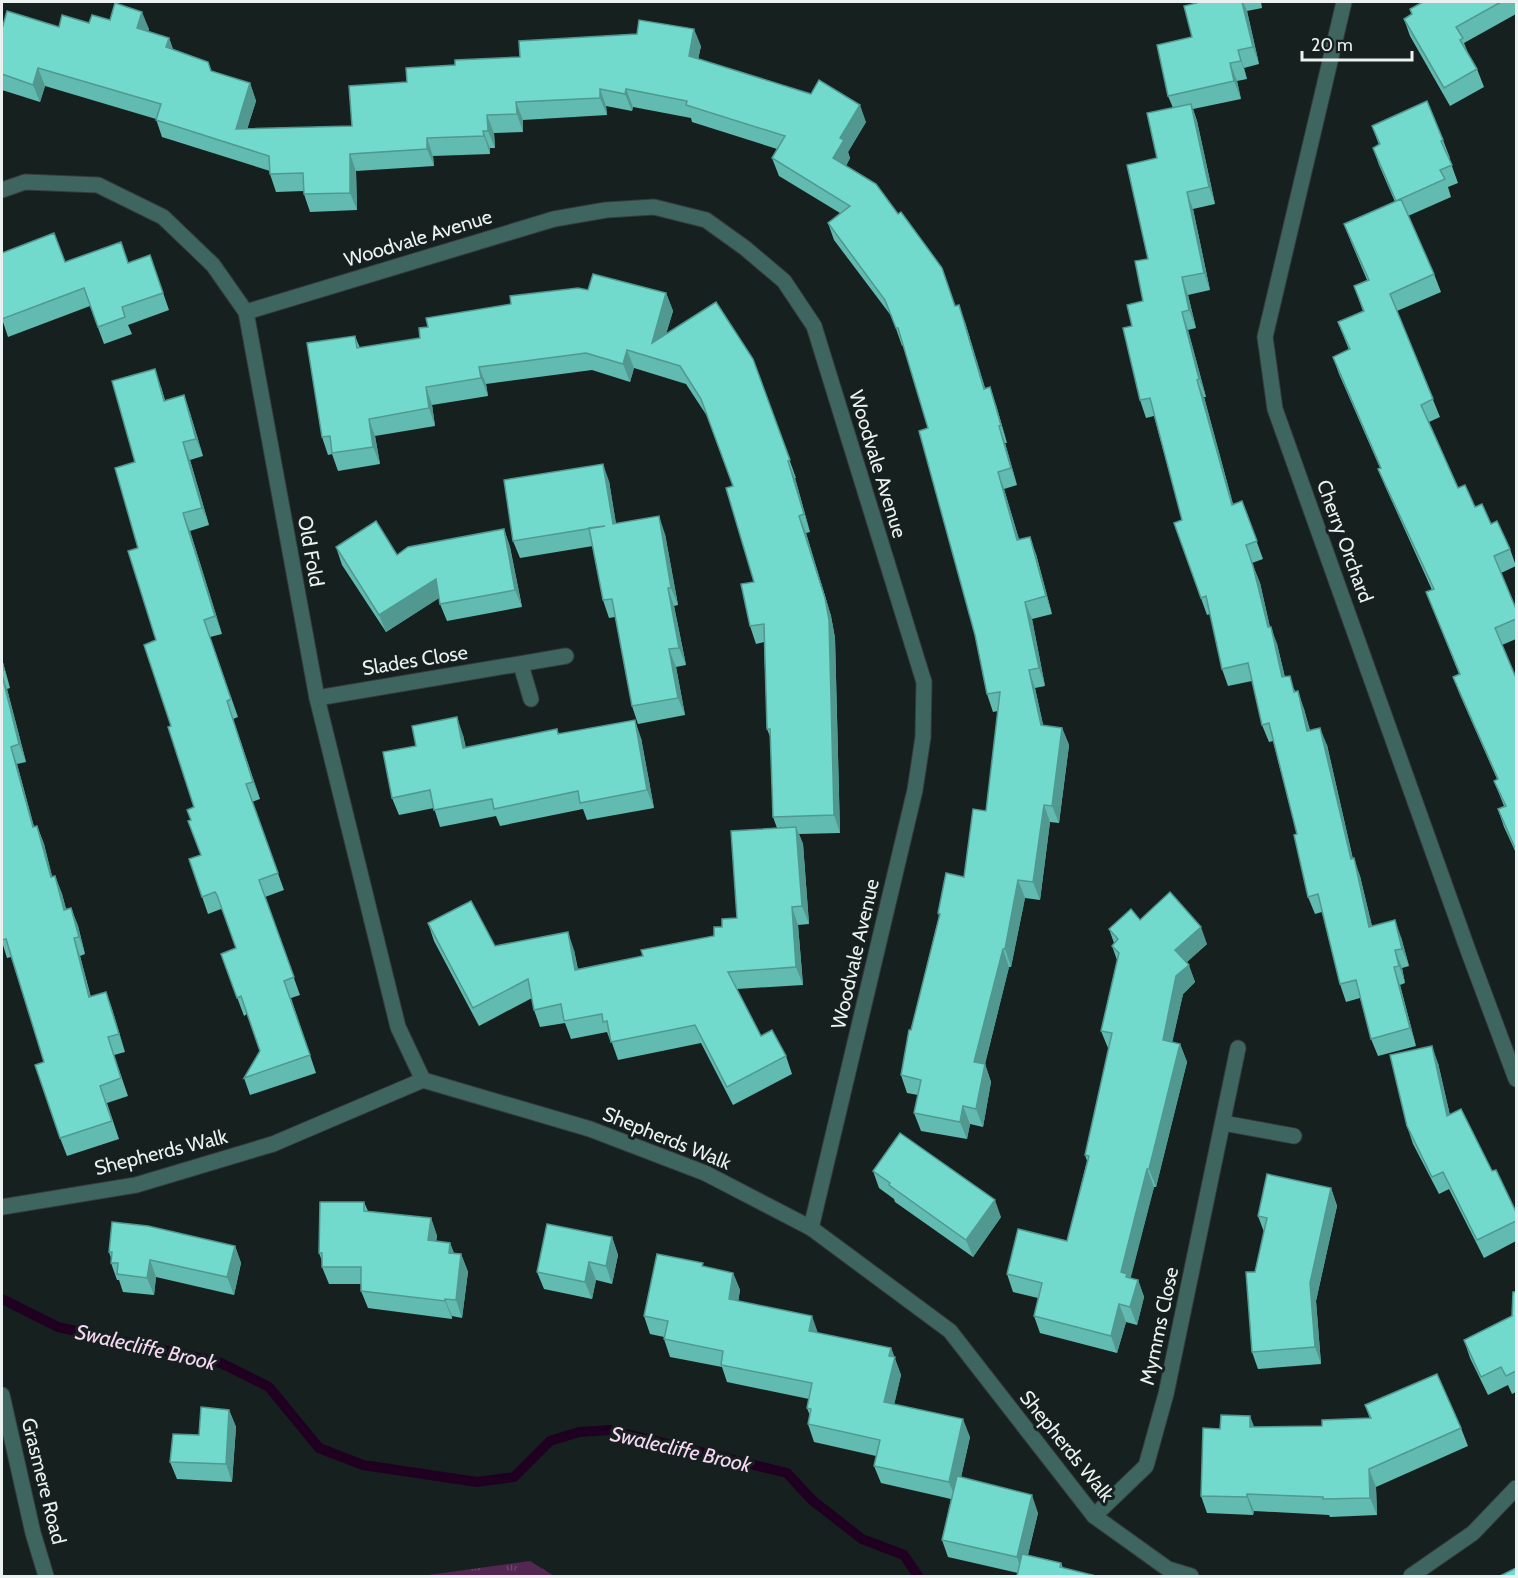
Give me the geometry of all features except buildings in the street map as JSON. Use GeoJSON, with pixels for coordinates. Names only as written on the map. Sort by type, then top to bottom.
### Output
{"type":"FeatureCollection","features":[{"type":"Feature","properties":{"kind":"street","name":"Cherry Orchard"},"geometry":{"type":"LineString","coordinates":[[1344,2],[1265,336],[1275,408],[1516,1079]]}},
{"type":"Feature","properties":{"kind":"street","name":"Old Fold"},"geometry":{"type":"LineString","coordinates":[[2,190],[25,182],[98,185],[163,217],[213,265],[246,312],[317,698],[398,1027],[423,1080]]}},
{"type":"Feature","properties":{"kind":"street","name":"Woodvale Avenue"},"geometry":{"type":"LineString","coordinates":[[246,312],[554,219],[606,210],[654,207],[706,220],[745,248],[784,281],[814,326],[924,682],[922,737],[915,790],[812,1228]]}},
{"type":"Feature","properties":{"kind":"street","name":"Slades Close"},"geometry":{"type":"LineString","coordinates":[[317,698],[566,656]]}},
{"type":"Feature","properties":{"kind":"street"},"geometry":{"type":"LineString","coordinates":[[521,665],[531,699]]}},
{"type":"Feature","properties":{"kind":"street","name":"Mymms Close"},"geometry":{"type":"LineString","coordinates":[[1094,1516],[1146,1466],[1166,1394],[1238,1048]]}},
{"type":"Feature","properties":{"kind":"street","name":"Shepherds Walk"},"geometry":{"type":"LineString","coordinates":[[2,1207],[136,1185],[262,1148],[423,1080],[590,1129],[705,1173],[812,1228],[950,1330],[1094,1516],[1168,1569],[1191,1576]]}},
{"type":"Feature","properties":{"kind":"street"},"geometry":{"type":"LineString","coordinates":[[1223,1123],[1294,1136]]}},
{"type":"Feature","properties":{"kind":"street","name":"Grasmere Road"},"geometry":{"type":"LineString","coordinates":[[2,1395],[33,1533],[46,1576]]}},
{"type":"Feature","properties":{"kind":"street"},"geometry":{"type":"LineString","coordinates":[[1411,1576],[1473,1533],[1516,1488]]}},
{"type":"Feature","properties":{"kind":"green space"},"geometry":{"type":"Polygon","coordinates":[[[530,1561],[554,1576],[421,1576],[530,1561]]]}},
{"type":"Feature","properties":{"kind":"waterway","name":"Swalecliffe Brook"},"geometry":{"type":"LineString","coordinates":[[2,1299],[58,1327],[221,1363],[269,1387],[319,1448],[363,1465],[477,1482],[514,1477],[550,1441],[579,1432],[610,1430],[787,1473],[812,1500],[862,1539],[904,1555],[918,1576]]}}]}
